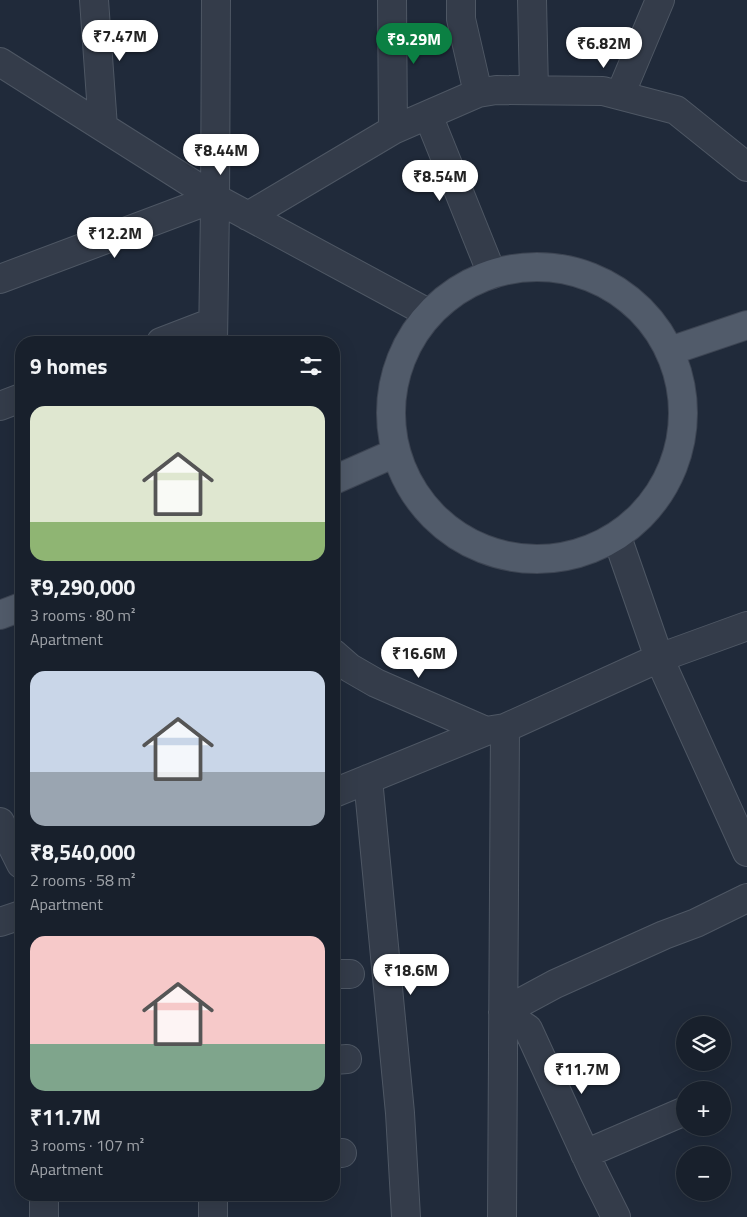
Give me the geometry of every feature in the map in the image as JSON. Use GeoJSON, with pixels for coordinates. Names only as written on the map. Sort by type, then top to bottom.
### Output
{"type":"FeatureCollection","features":[{"type":"Feature","properties":{"kind":"main road"},"geometry":{"type":"LineString","coordinates":[[512,267],[560,267],[605,282],[644,311],[670,351],[681,384],[684,419],[678,454],[664,486],[644,514],[617,537],[575,556],[529,561],[484,552],[444,529],[414,495],[395,453],[390,403],[401,355],[428,313],[466,283],[512,267]]}},
{"type":"Feature","properties":{"kind":"main road"},"geometry":{"type":"LineString","coordinates":[[670,351],[747,325]]}},
{"type":"Feature","properties":{"kind":"main road"},"geometry":{"type":"LineString","coordinates":[[340,477],[395,453]]}},
{"type":"Feature","properties":{"kind":"main road"},"geometry":{"type":"LineString","coordinates":[[0,615],[15,609]]}},
{"type":"Feature","properties":{"kind":"street"},"geometry":{"type":"LineString","coordinates":[[94,0],[103,127]]}},
{"type":"Feature","properties":{"kind":"street"},"geometry":{"type":"LineString","coordinates":[[193,336],[213,332],[216,0]]}},
{"type":"Feature","properties":{"kind":"street"},"geometry":{"type":"LineString","coordinates":[[392,0],[393,130]]}},
{"type":"Feature","properties":{"kind":"street"},"geometry":{"type":"LineString","coordinates":[[461,0],[461,19],[478,92]]}},
{"type":"Feature","properties":{"kind":"street"},"geometry":{"type":"LineString","coordinates":[[532,0],[534,90]]}},
{"type":"Feature","properties":{"kind":"street"},"geometry":{"type":"LineString","coordinates":[[620,95],[660,0]]}},
{"type":"Feature","properties":{"kind":"street"},"geometry":{"type":"LineString","coordinates":[[0,62],[215,198],[428,313]]}},
{"type":"Feature","properties":{"kind":"street"},"geometry":{"type":"LineString","coordinates":[[248,216],[393,130],[478,92],[496,90],[603,90],[676,110],[747,167]]}},
{"type":"Feature","properties":{"kind":"street"},"geometry":{"type":"LineString","coordinates":[[428,115],[492,274]]}},
{"type":"Feature","properties":{"kind":"street"},"geometry":{"type":"LineString","coordinates":[[0,280],[215,198]]}},
{"type":"Feature","properties":{"kind":"street"},"geometry":{"type":"LineString","coordinates":[[0,406],[15,400]]}},
{"type":"Feature","properties":{"kind":"street"},"geometry":{"type":"LineString","coordinates":[[617,537],[659,658],[747,852]]}},
{"type":"Feature","properties":{"kind":"street"},"geometry":{"type":"LineString","coordinates":[[340,791],[496,730],[659,658],[747,626]]}},
{"type":"Feature","properties":{"kind":"street"},"geometry":{"type":"LineString","coordinates":[[340,659],[350,668],[376,683],[496,730]]}},
{"type":"Feature","properties":{"kind":"street"},"geometry":{"type":"LineString","coordinates":[[496,730],[503,1012],[502,1217]]}},
{"type":"Feature","properties":{"kind":"street"},"geometry":{"type":"LineString","coordinates":[[368,779],[400,1113],[406,1217]]}},
{"type":"Feature","properties":{"kind":"street"},"geometry":{"type":"LineString","coordinates":[[0,822],[15,852]]}},
{"type":"Feature","properties":{"kind":"street"},"geometry":{"type":"LineString","coordinates":[[503,1012],[555,984],[664,934],[696,923],[747,898]]}},
{"type":"Feature","properties":{"kind":"street"},"geometry":{"type":"LineString","coordinates":[[0,922],[15,917]]}},
{"type":"Feature","properties":{"kind":"street"},"geometry":{"type":"LineString","coordinates":[[503,1012],[528,1029],[616,1217]]}},
{"type":"Feature","properties":{"kind":"street"},"geometry":{"type":"LineString","coordinates":[[585,1154],[676,1116]]}},
{"type":"Feature","properties":{"kind":"street"},"geometry":{"type":"LineString","coordinates":[[44,1201],[44,1217]]}},
{"type":"Feature","properties":{"kind":"street"},"geometry":{"type":"LineString","coordinates":[[213,1201],[214,1217]]}}]}
